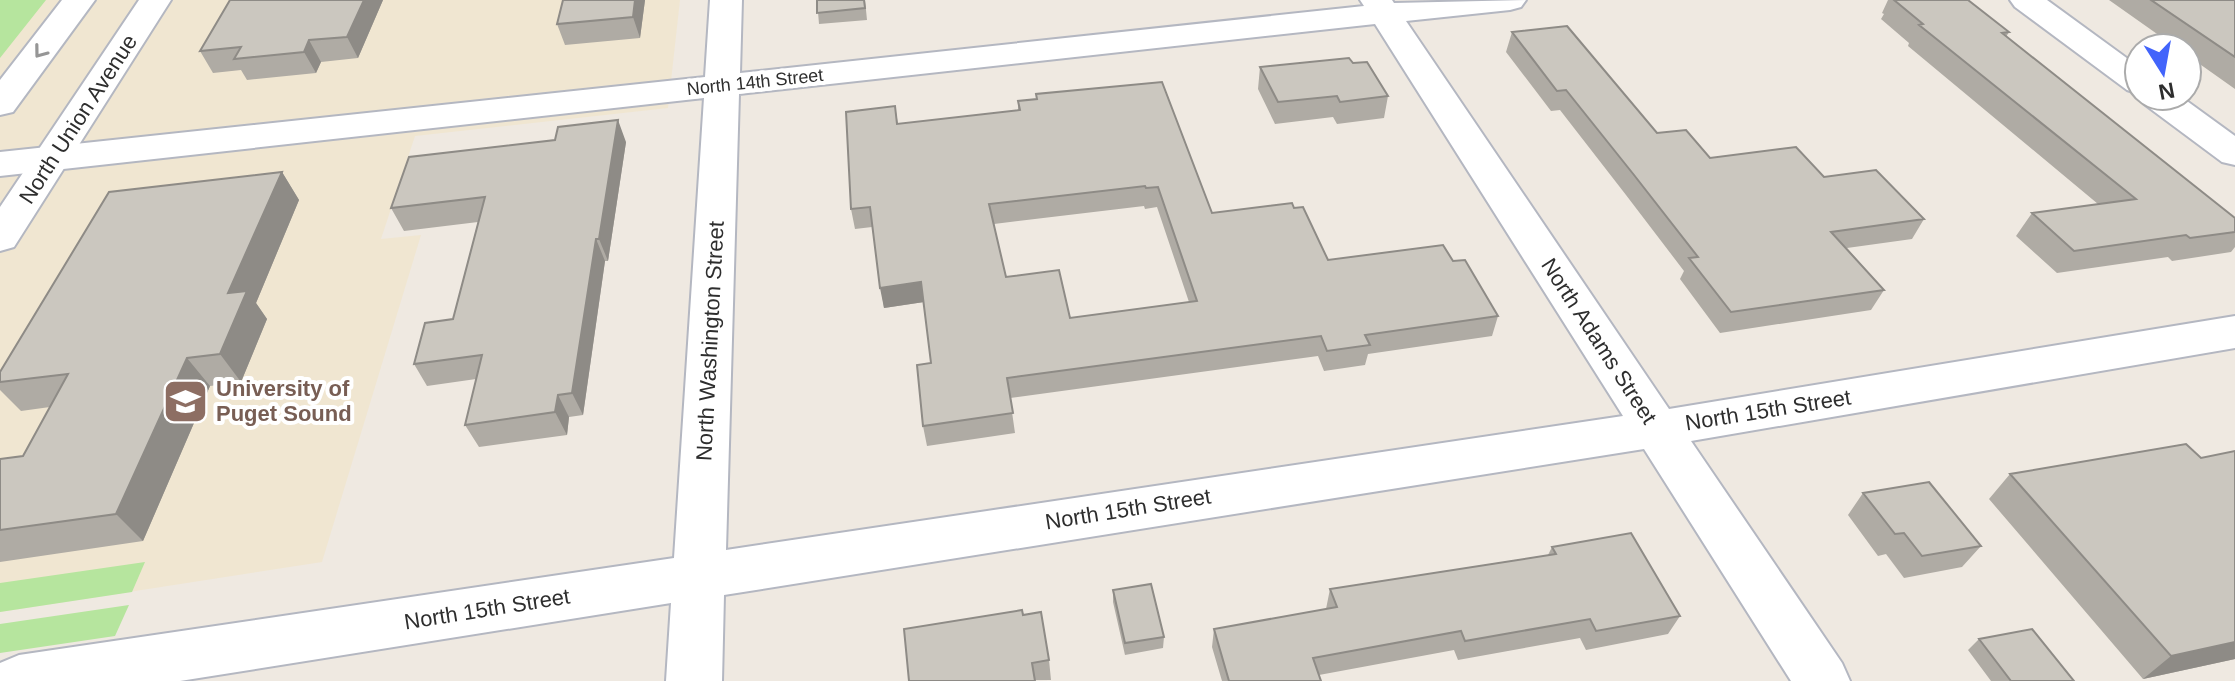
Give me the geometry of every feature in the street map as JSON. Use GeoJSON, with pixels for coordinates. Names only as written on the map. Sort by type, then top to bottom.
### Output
{"type":"FeatureCollection","features":[{"type":"Feature","properties":{"kind":"street"},"geometry":{"type":"LineString","coordinates":[[0,104],[79,0]]}},
{"type":"Feature","properties":{"kind":"street","name":"North Union Avenue"},"geometry":{"type":"LineString","coordinates":[[0,238],[155,0]]}},
{"type":"Feature","properties":{"kind":"street","name":"North Washington Street"},"geometry":{"type":"LineString","coordinates":[[694,681],[726,0]]}},
{"type":"Feature","properties":{"kind":"street","name":"North 14th Street"},"geometry":{"type":"LineString","coordinates":[[0,164],[722,86],[1381,7],[1510,0]]}},
{"type":"Feature","properties":{"kind":"street"},"geometry":{"type":"LineString","coordinates":[[2026,0],[2123,71]]}},
{"type":"Feature","properties":{"kind":"street","name":"North Adams Street"},"geometry":{"type":"LineString","coordinates":[[1381,7],[1822,681]]}},
{"type":"Feature","properties":{"kind":"street"},"geometry":{"type":"LineString","coordinates":[[2179,112],[2235,154]]}},
{"type":"Feature","properties":{"kind":"street","name":"North 15th Street"},"geometry":{"type":"LineString","coordinates":[[19,681],[1657,429],[2235,332]]}},
{"type":"Feature","properties":{"kind":"shaded area","name":"University of Puget Sound"},"geometry":{"type":"Polygon","coordinates":[[[0,0],[680,0],[668,108],[415,136],[381,239],[421,235],[322,562],[0,612],[0,0]]]}},
{"type":"Feature","properties":{"kind":"green space"},"geometry":{"type":"Polygon","coordinates":[[[0,0],[46,0],[0,58],[0,0]]]}},
{"type":"Feature","properties":{"kind":"green space"},"geometry":{"type":"Polygon","coordinates":[[[145,562],[132,592],[0,612],[0,583],[145,562]]]}},
{"type":"Feature","properties":{"kind":"green space"},"geometry":{"type":"Polygon","coordinates":[[[129,605],[115,636],[0,653],[0,624],[129,605]]]}},
{"type":"Feature","properties":{"kind":"building"},"geometry":{"type":"Polygon","coordinates":[[[230,0],[364,0],[347,37],[309,40],[304,52],[234,59],[241,47],[200,51],[230,0]]]}},
{"type":"Feature","properties":{"kind":"building"},"geometry":{"type":"Polygon","coordinates":[[[563,0],[635,0],[633,17],[557,24],[563,0]]]}},
{"type":"Feature","properties":{"kind":"building"},"geometry":{"type":"Polygon","coordinates":[[[817,0],[864,0],[865,8],[817,13],[817,0]]]}},
{"type":"Feature","properties":{"kind":"building"},"geometry":{"type":"Polygon","coordinates":[[[1894,0],[1968,0],[2009,32],[2002,33],[2235,218],[2235,232],[2190,238],[2186,235],[2074,251],[2032,213],[2136,199],[1919,25],[1923,24],[1894,0]]]}},
{"type":"Feature","properties":{"kind":"building"},"geometry":{"type":"Polygon","coordinates":[[[2151,0],[2235,0],[2235,57],[2203,35],[2203,32],[2198,32],[2151,0]]]}},
{"type":"Feature","properties":{"kind":"building"},"geometry":{"type":"Polygon","coordinates":[[[1567,26],[1657,133],[1686,130],[1710,158],[1796,147],[1824,177],[1876,170],[1924,219],[1831,232],[1884,290],[1731,312],[1689,258],[1698,257],[1634,175],[1566,90],[1557,91],[1512,32],[1567,26]]]}},
{"type":"Feature","properties":{"kind":"building"},"geometry":{"type":"Polygon","coordinates":[[[1349,58],[1353,63],[1367,62],[1388,96],[1340,102],[1337,96],[1278,102],[1260,67],[1349,58]]]}},
{"type":"Feature","properties":{"kind":"building"},"geometry":{"type":"Polygon","coordinates":[[[1162,82],[1212,213],[1292,203],[1294,208],[1303,207],[1328,260],[1443,245],[1453,261],[1465,260],[1498,316],[1365,335],[1370,345],[1327,351],[1321,336],[1007,378],[1013,413],[923,426],[917,365],[931,363],[921,282],[880,288],[870,207],[851,209],[846,112],[895,106],[897,124],[1020,110],[1018,101],[1037,99],[1036,94],[1162,82]],[[1158,187],[989,204],[1006,277],[1059,270],[1070,318],[1197,301],[1158,187]]]}},
{"type":"Feature","properties":{"kind":"building"},"geometry":{"type":"Polygon","coordinates":[[[618,120],[572,393],[558,395],[555,412],[465,425],[482,355],[414,364],[425,323],[453,319],[485,197],[391,208],[409,157],[555,140],[558,127],[618,120]]]}},
{"type":"Feature","properties":{"kind":"building"},"geometry":{"type":"Polygon","coordinates":[[[282,172],[228,293],[247,291],[220,354],[187,358],[116,514],[0,530],[0,459],[23,456],[68,374],[0,382],[0,372],[109,192],[282,172]]]}},
{"type":"Feature","properties":{"kind":"building"},"geometry":{"type":"Polygon","coordinates":[[[2186,444],[2201,458],[2235,451],[2235,642],[2171,656],[2010,474],[2186,444]]]}},
{"type":"Feature","properties":{"kind":"building"},"geometry":{"type":"Polygon","coordinates":[[[1929,482],[1981,546],[1922,556],[1904,533],[1895,534],[1863,493],[1929,482]]]}},
{"type":"Feature","properties":{"kind":"building"},"geometry":{"type":"Polygon","coordinates":[[[1631,533],[1680,616],[1596,631],[1590,619],[1465,641],[1461,631],[1313,658],[1321,681],[1229,681],[1214,629],[1337,607],[1330,589],[1556,554],[1552,547],[1631,533]]]}},
{"type":"Feature","properties":{"kind":"building"},"geometry":{"type":"Polygon","coordinates":[[[1151,584],[1164,637],[1125,643],[1113,590],[1151,584]]]}},
{"type":"Feature","properties":{"kind":"building"},"geometry":{"type":"Polygon","coordinates":[[[1022,610],[1023,615],[1041,612],[1049,660],[1032,663],[1035,681],[909,681],[904,629],[1022,610]]]}},
{"type":"Feature","properties":{"kind":"building"},"geometry":{"type":"Polygon","coordinates":[[[2032,629],[2074,681],[2011,681],[1979,639],[2032,629]]]}},
{"type":"Feature","properties":{"kind":"place","name":"University of Puget Sound"},"geometry":{"type":"Point","coordinates":[185,401]}}]}
